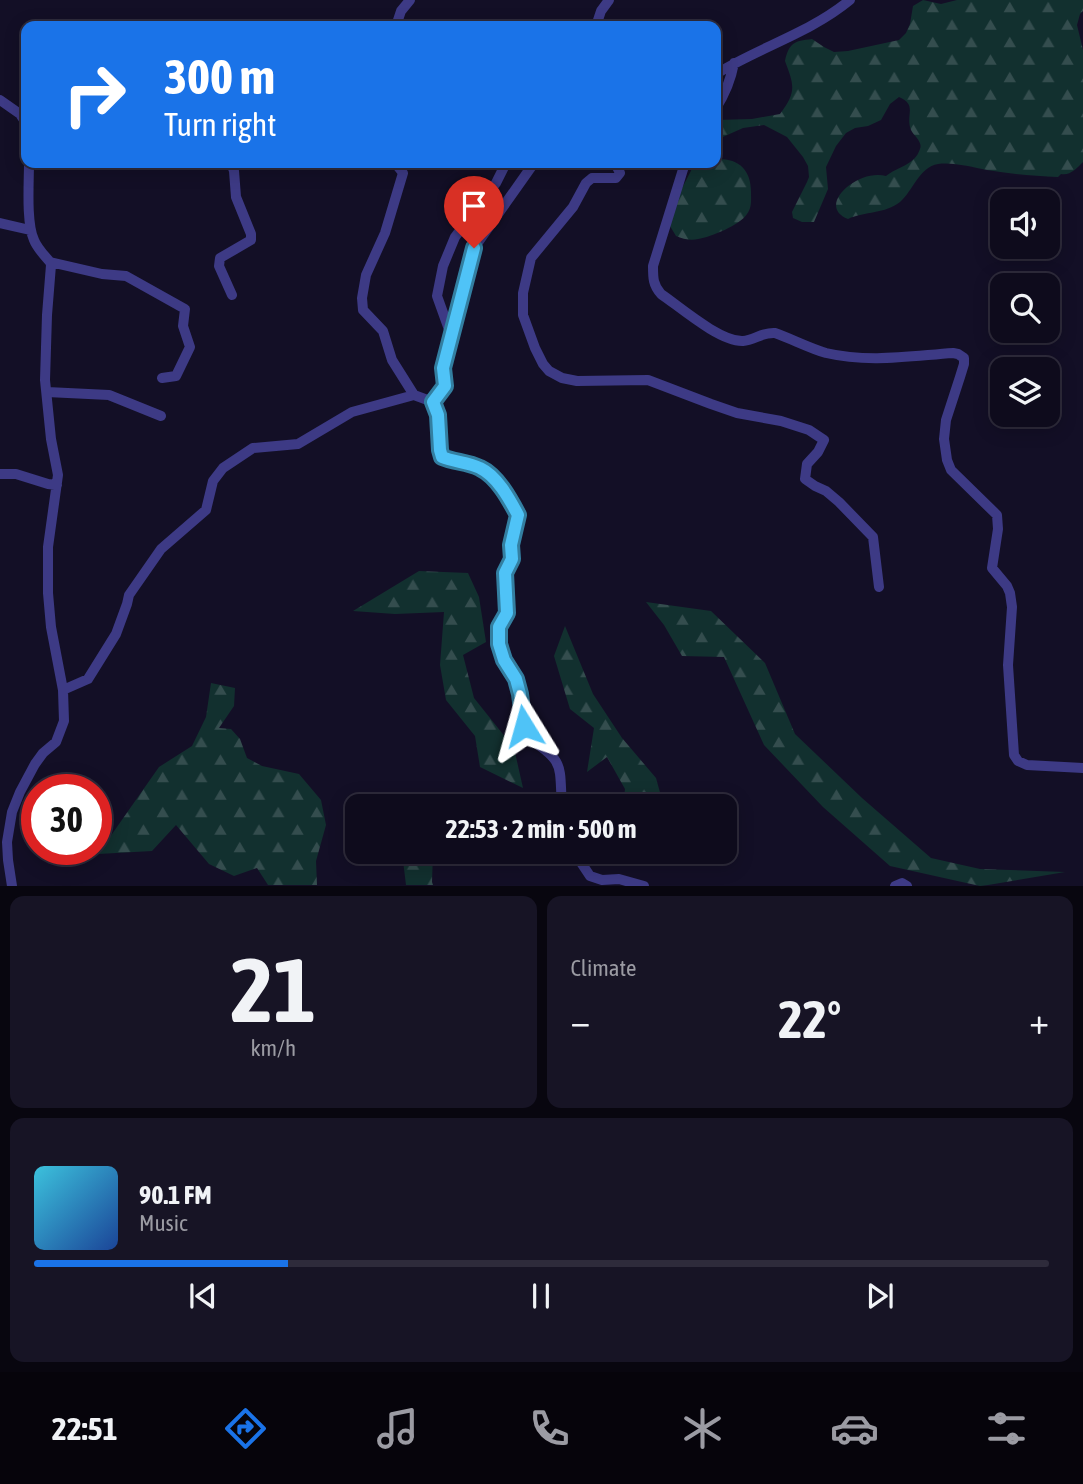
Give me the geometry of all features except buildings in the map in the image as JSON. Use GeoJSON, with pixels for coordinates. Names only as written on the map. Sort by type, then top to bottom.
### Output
{"type":"FeatureCollection","features":[{"type":"Feature","properties":{"kind":"street"},"geometry":{"type":"LineString","coordinates":[[398,21],[401,11],[410,0]]}},
{"type":"Feature","properties":{"kind":"street"},"geometry":{"type":"LineString","coordinates":[[598,21],[609,0]]}},
{"type":"Feature","properties":{"kind":"street"},"geometry":{"type":"LineString","coordinates":[[721,71],[806,30],[850,0]]}},
{"type":"Feature","properties":{"kind":"street"},"geometry":{"type":"LineString","coordinates":[[721,100],[734,63]]}},
{"type":"Feature","properties":{"kind":"street"},"geometry":{"type":"LineString","coordinates":[[0,100],[21,116]]}},
{"type":"Feature","properties":{"kind":"street"},"geometry":{"type":"LineString","coordinates":[[12,886],[7,842],[12,812],[35,764],[59,736],[64,721],[63,690],[51,627],[48,582],[48,547],[58,475],[51,439],[45,366],[51,273],[50,262],[34,241],[30,230],[29,168]]}},
{"type":"Feature","properties":{"kind":"street"},"geometry":{"type":"LineString","coordinates":[[232,168],[236,197],[251,240],[220,258],[219,266],[232,295]]}},
{"type":"Feature","properties":{"kind":"street"},"geometry":{"type":"LineString","coordinates":[[399,168],[403,173],[385,233],[366,275],[362,299],[363,310],[383,331],[392,360],[414,395]]}},
{"type":"Feature","properties":{"kind":"street"},"geometry":{"type":"LineString","coordinates":[[451,335],[437,296],[443,266],[455,237],[496,183],[504,168]]}},
{"type":"Feature","properties":{"kind":"street"},"geometry":{"type":"LineString","coordinates":[[433,402],[445,386],[443,368],[474,248],[530,168]]}},
{"type":"Feature","properties":{"kind":"street"},"geometry":{"type":"LineString","coordinates":[[618,168],[620,173],[616,178],[592,178],[586,183],[573,207],[531,258],[523,293],[523,315],[543,365],[562,378],[577,381],[648,380],[737,412],[809,430],[824,440],[807,464],[805,479],[839,502],[873,537],[879,587]]}},
{"type":"Feature","properties":{"kind":"street"},"geometry":{"type":"LineString","coordinates":[[683,168],[653,266],[653,279],[661,294],[714,332],[729,339],[743,341],[768,332],[775,333],[821,351],[846,357],[895,359],[953,353],[964,358],[946,420],[944,439],[951,470],[997,515],[998,529],[992,568],[1007,586],[1012,607],[1008,665],[1014,755],[1018,761],[1027,765],[1083,768]]}},
{"type":"Feature","properties":{"kind":"street"},"geometry":{"type":"LineString","coordinates":[[0,223],[30,230]]}},
{"type":"Feature","properties":{"kind":"street"},"geometry":{"type":"LineString","coordinates":[[50,262],[102,274],[126,276],[185,309],[183,326],[190,347],[176,376],[162,378]]}},
{"type":"Feature","properties":{"kind":"street"},"geometry":{"type":"LineString","coordinates":[[47,392],[108,395],[161,416]]}},
{"type":"Feature","properties":{"kind":"street"},"geometry":{"type":"LineString","coordinates":[[63,690],[88,679],[116,634],[129,595],[162,549],[205,510],[213,481],[223,468],[253,448],[298,444],[352,412],[414,395],[433,402],[438,415],[442,457],[479,468],[491,475],[518,515],[511,545],[512,559],[505,573],[507,613],[499,627],[499,644],[504,660],[516,679],[527,737],[550,753],[559,765],[561,794]]}},
{"type":"Feature","properties":{"kind":"street"},"geometry":{"type":"LineString","coordinates":[[0,474],[16,474],[57,485]]}},
{"type":"Feature","properties":{"kind":"street"},"geometry":{"type":"LineString","coordinates":[[582,864],[590,876],[602,880],[619,879],[644,886]]}},
{"type":"Feature","properties":{"kind":"street"},"geometry":{"type":"LineString","coordinates":[[895,886],[902,883],[907,886]]}},
{"type":"Feature","properties":{"kind":"green space"},"geometry":{"type":"Polygon","coordinates":[[[923,0],[941,4],[957,0],[1083,0],[1083,11],[1077,25],[1083,50],[1083,162],[1073,171],[1058,177],[938,164],[926,170],[905,197],[894,206],[848,219],[839,213],[836,206],[844,190],[864,178],[886,176],[918,154],[921,146],[911,130],[910,107],[899,97],[890,104],[881,120],[846,133],[836,146],[826,167],[828,189],[814,222],[802,222],[793,218],[792,212],[809,177],[808,166],[803,157],[787,137],[764,125],[743,128],[721,138],[721,120],[752,119],[780,114],[791,94],[792,83],[785,61],[793,44],[812,39],[834,52],[899,40],[910,24],[913,6],[923,0]]]}},
{"type":"Feature","properties":{"kind":"green space"},"geometry":{"type":"Polygon","coordinates":[[[721,159],[737,163],[749,177],[749,211],[738,222],[710,236],[693,240],[676,236],[670,226],[678,196],[692,168],[721,168],[721,159]]]}},
{"type":"Feature","properties":{"kind":"green space"},"geometry":{"type":"Polygon","coordinates":[[[419,571],[468,573],[479,597],[486,642],[463,655],[474,698],[514,748],[523,788],[480,767],[475,736],[446,700],[440,665],[444,612],[395,614],[353,611],[419,571]]]}},
{"type":"Feature","properties":{"kind":"green space"},"geometry":{"type":"Polygon","coordinates":[[[646,602],[711,611],[765,663],[795,734],[862,798],[931,858],[980,869],[1065,872],[980,886],[890,866],[823,807],[764,745],[724,657],[682,656],[664,625],[646,602]]]}},
{"type":"Feature","properties":{"kind":"green space"},"geometry":{"type":"Polygon","coordinates":[[[565,626],[593,694],[622,738],[656,778],[660,794],[624,794],[625,789],[607,757],[587,772],[594,728],[570,709],[554,656],[565,626]]]}},
{"type":"Feature","properties":{"kind":"green space"},"geometry":{"type":"Polygon","coordinates":[[[211,683],[235,688],[234,706],[219,728],[231,729],[240,739],[247,758],[262,766],[299,774],[321,800],[326,825],[316,861],[317,885],[268,885],[257,868],[234,876],[209,864],[176,825],[152,851],[112,853],[112,834],[159,767],[192,746],[206,717],[211,683]]]}},
{"type":"Feature","properties":{"kind":"green space"},"geometry":{"type":"Polygon","coordinates":[[[403,864],[433,864],[433,885],[406,885],[403,864]]]}},
{"type":"Feature","properties":{"kind":"route"},"geometry":{"type":"LineString","coordinates":[[474,248],[443,368],[445,386],[433,402],[438,415],[442,457],[479,468],[491,475],[518,515],[511,545],[512,559],[505,573],[507,613],[499,627],[499,644],[504,660],[516,679],[524,726]]}}]}
